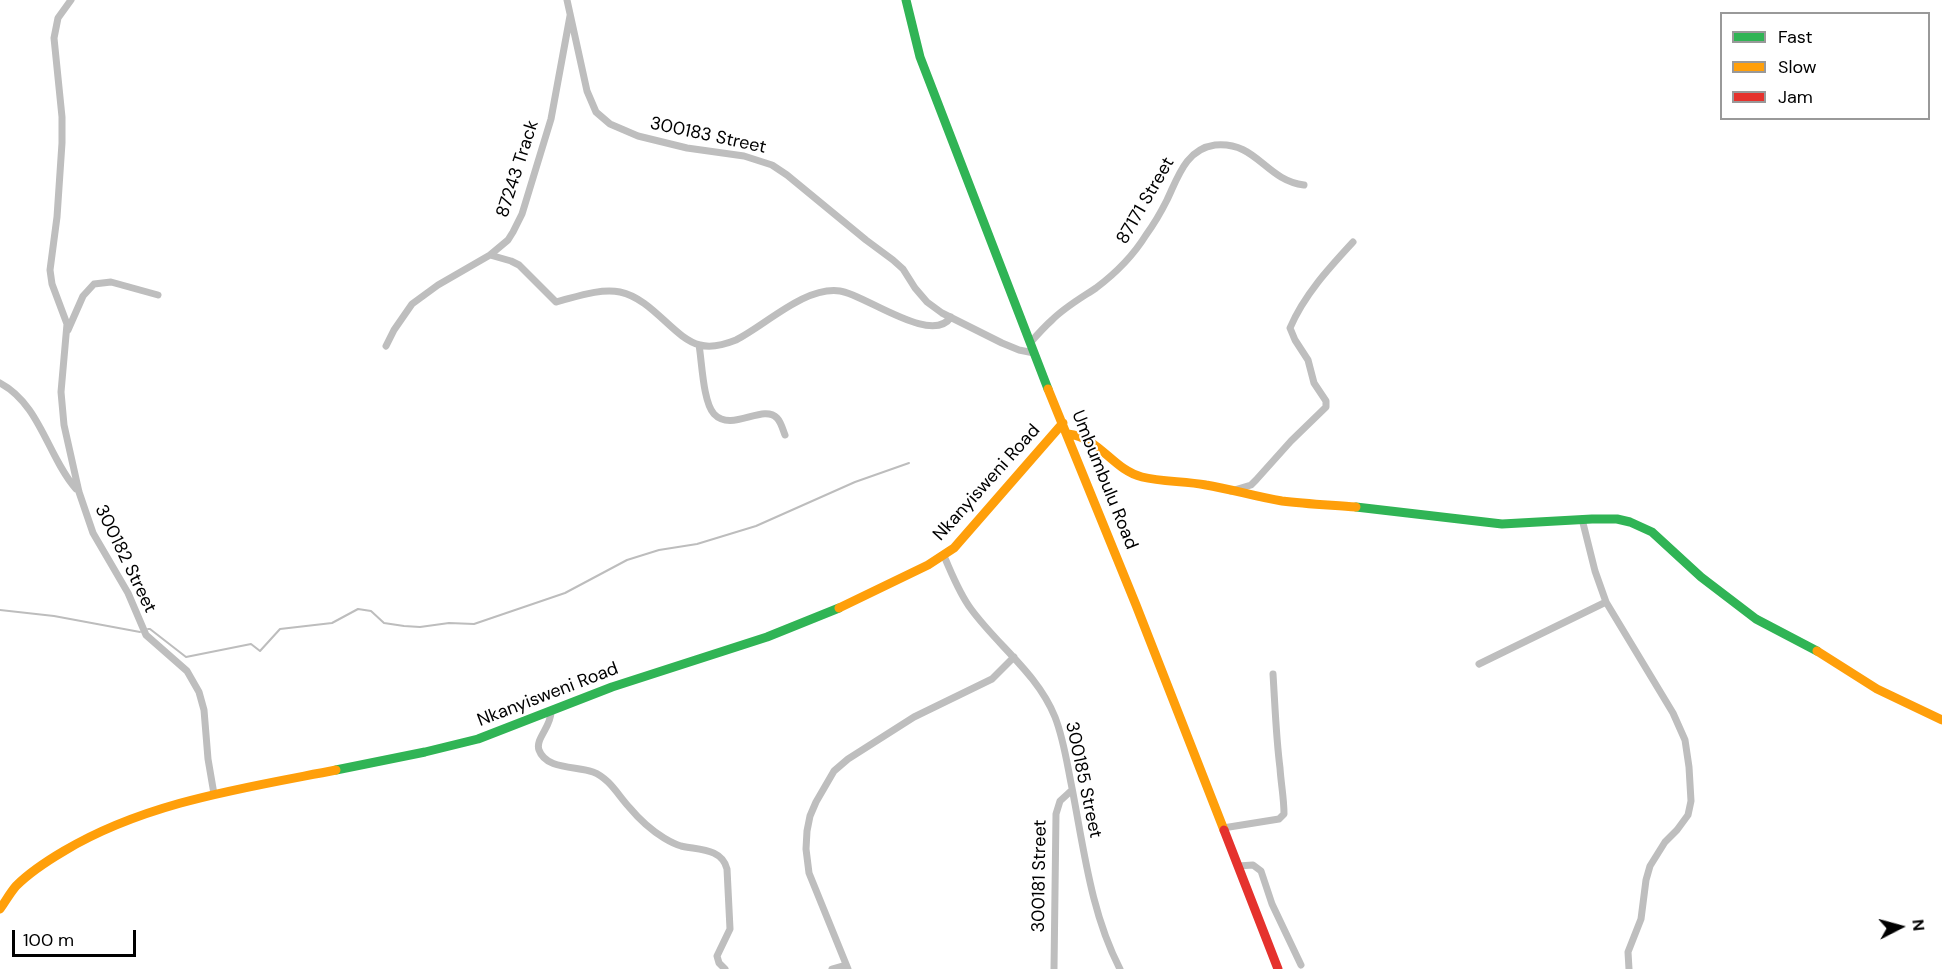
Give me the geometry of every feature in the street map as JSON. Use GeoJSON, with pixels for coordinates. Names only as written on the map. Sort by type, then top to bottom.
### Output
{"type":"FeatureCollection","features":[{"type":"Feature","properties":{"kind":"street","name":"300182 Street"},"geometry":{"type":"LineString","coordinates":[[71,0],[58,18],[54,38],[62,117],[62,143],[57,218],[50,270],[52,284],[66,319],[68,332],[62,378],[64,424],[79,492],[93,533],[128,593],[142,629],[187,672],[199,692],[205,719],[214,794]]}},
{"type":"Feature","properties":{"kind":"street","name":"300183 Street"},"geometry":{"type":"LineString","coordinates":[[567,0],[587,91],[596,112],[610,124],[638,136],[687,148],[744,156],[780,169],[893,260],[903,269],[927,302],[951,317]]}},
{"type":"Feature","properties":{"kind":"street","name":"Umbumbulu Road"},"geometry":{"type":"LineString","coordinates":[[906,0],[920,57],[1032,348],[1278,969]]}},
{"type":"Feature","properties":{"kind":"street","name":"87243 Track"},"geometry":{"type":"LineString","coordinates":[[386,346],[412,304],[438,285],[489,255],[508,240],[522,214],[551,119],[570,14]]}},
{"type":"Feature","properties":{"kind":"street","name":"87171 Street"},"geometry":{"type":"LineString","coordinates":[[1032,348],[1052,319],[1113,274],[1135,253],[1158,217],[1184,164],[1199,151],[1216,145],[1243,148],[1286,180],[1304,185]]}},
{"type":"Feature","properties":{"kind":"street"},"geometry":{"type":"LineString","coordinates":[[1230,491],[1251,485],[1326,407],[1326,401],[1316,387],[1308,360],[1290,328],[1295,316],[1317,283],[1353,242]]}},
{"type":"Feature","properties":{"kind":"street"},"geometry":{"type":"LineString","coordinates":[[489,255],[519,265],[556,302],[607,291],[622,292],[648,305],[686,338],[699,345],[718,345],[736,340],[817,293],[841,291],[913,323],[938,325],[946,323],[951,317],[1011,347],[1032,348]]}},
{"type":"Feature","properties":{"kind":"street"},"geometry":{"type":"LineString","coordinates":[[68,332],[83,296],[94,284],[111,282],[158,295]]}},
{"type":"Feature","properties":{"kind":"street"},"geometry":{"type":"LineString","coordinates":[[699,345],[707,394],[713,413],[720,418],[732,421],[763,414],[773,415],[777,418],[785,435]]}},
{"type":"Feature","properties":{"kind":"street"},"geometry":{"type":"LineString","coordinates":[[0,383],[20,397],[61,468],[79,492]]}},
{"type":"Feature","properties":{"kind":"street","name":"Nkanyisweni Road"},"geometry":{"type":"LineString","coordinates":[[0,909],[15,887],[44,863],[66,848],[113,825],[214,794],[460,744],[493,735],[612,687],[741,646],[814,619],[903,578],[944,556],[968,535],[1063,423]]}},
{"type":"Feature","properties":{"kind":"street"},"geometry":{"type":"LineString","coordinates":[[1068,435],[1079,435],[1089,440],[1132,474],[1283,501],[1383,509],[1502,524],[1617,519],[1646,528],[1724,596],[1756,620],[1824,655],[1877,689],[1942,720]]}},
{"type":"Feature","properties":{"kind":"street"},"geometry":{"type":"LineString","coordinates":[[1582,519],[1606,603],[1673,713],[1685,740],[1691,786],[1688,815],[1665,842],[1650,866],[1641,919],[1628,952],[1629,969]]}},
{"type":"Feature","properties":{"kind":"street","name":"300185 Street"},"geometry":{"type":"LineString","coordinates":[[944,556],[971,610],[1035,681],[1052,710],[1065,752],[1096,908],[1107,941],[1120,969]]}},
{"type":"Feature","properties":{"kind":"street"},"geometry":{"type":"LineString","coordinates":[[1479,664],[1606,603]]}},
{"type":"Feature","properties":{"kind":"street"},"geometry":{"type":"LineString","coordinates":[[832,969],[847,967],[809,873],[806,849],[810,816],[834,771],[848,759],[914,717],[992,679],[1014,657]]}},
{"type":"Feature","properties":{"kind":"street"},"geometry":{"type":"LineString","coordinates":[[1222,828],[1279,819],[1284,814],[1273,674]]}},
{"type":"Feature","properties":{"kind":"street"},"geometry":{"type":"LineString","coordinates":[[550,711],[549,724],[538,748],[543,756],[560,765],[594,772],[612,786],[631,810],[659,834],[676,845],[710,851],[724,861],[730,929],[717,956],[719,963],[725,969]]}},
{"type":"Feature","properties":{"kind":"street","name":"300181 Street"},"geometry":{"type":"LineString","coordinates":[[1054,969],[1056,814],[1060,801],[1072,790]]}},
{"type":"Feature","properties":{"kind":"street"},"geometry":{"type":"LineString","coordinates":[[1238,866],[1253,864],[1261,871],[1272,904],[1301,965]]}},
{"type":"Feature","properties":{"kind":"waterway"},"geometry":{"type":"LineString","coordinates":[[148,629],[186,657],[251,644],[260,651],[280,629],[332,623],[358,609],[371,611],[384,623],[404,626],[474,624],[565,593],[627,560],[659,550],[697,544],[756,526],[855,482],[909,463]]}},
{"type":"Feature","properties":{"kind":"waterway"},"geometry":{"type":"LineString","coordinates":[[0,610],[54,616],[140,632]]}},
{"type":"Feature","properties":{"kind":"traffic: fast"},"geometry":{"type":"LineString","coordinates":[[906,0],[920,57],[1048,389]]}},
{"type":"Feature","properties":{"kind":"traffic: fast"},"geometry":{"type":"LineString","coordinates":[[1356,507],[1502,524],[1592,519],[1617,519],[1630,522],[1652,532],[1701,577],[1756,619],[1817,651]]}},
{"type":"Feature","properties":{"kind":"traffic: fast"},"geometry":{"type":"LineString","coordinates":[[336,770],[478,739],[612,687],[767,637],[839,608]]}},
{"type":"Feature","properties":{"kind":"traffic: slow"},"geometry":{"type":"LineString","coordinates":[[1048,389],[1224,830]]}},
{"type":"Feature","properties":{"kind":"traffic: slow"},"geometry":{"type":"LineString","coordinates":[[839,608],[928,565],[954,548],[1063,423]]}},
{"type":"Feature","properties":{"kind":"traffic: slow"},"geometry":{"type":"LineString","coordinates":[[1068,434],[1089,441],[1123,468],[1142,477],[1206,485],[1282,501],[1356,507]]}},
{"type":"Feature","properties":{"kind":"traffic: slow"},"geometry":{"type":"LineString","coordinates":[[1817,651],[1877,689],[1942,720]]}},
{"type":"Feature","properties":{"kind":"traffic: slow"},"geometry":{"type":"LineString","coordinates":[[0,909],[16,886],[39,867],[95,834],[128,820],[196,799],[336,770]]}},
{"type":"Feature","properties":{"kind":"traffic: jam"},"geometry":{"type":"LineString","coordinates":[[1224,830],[1278,969]]}}]}
